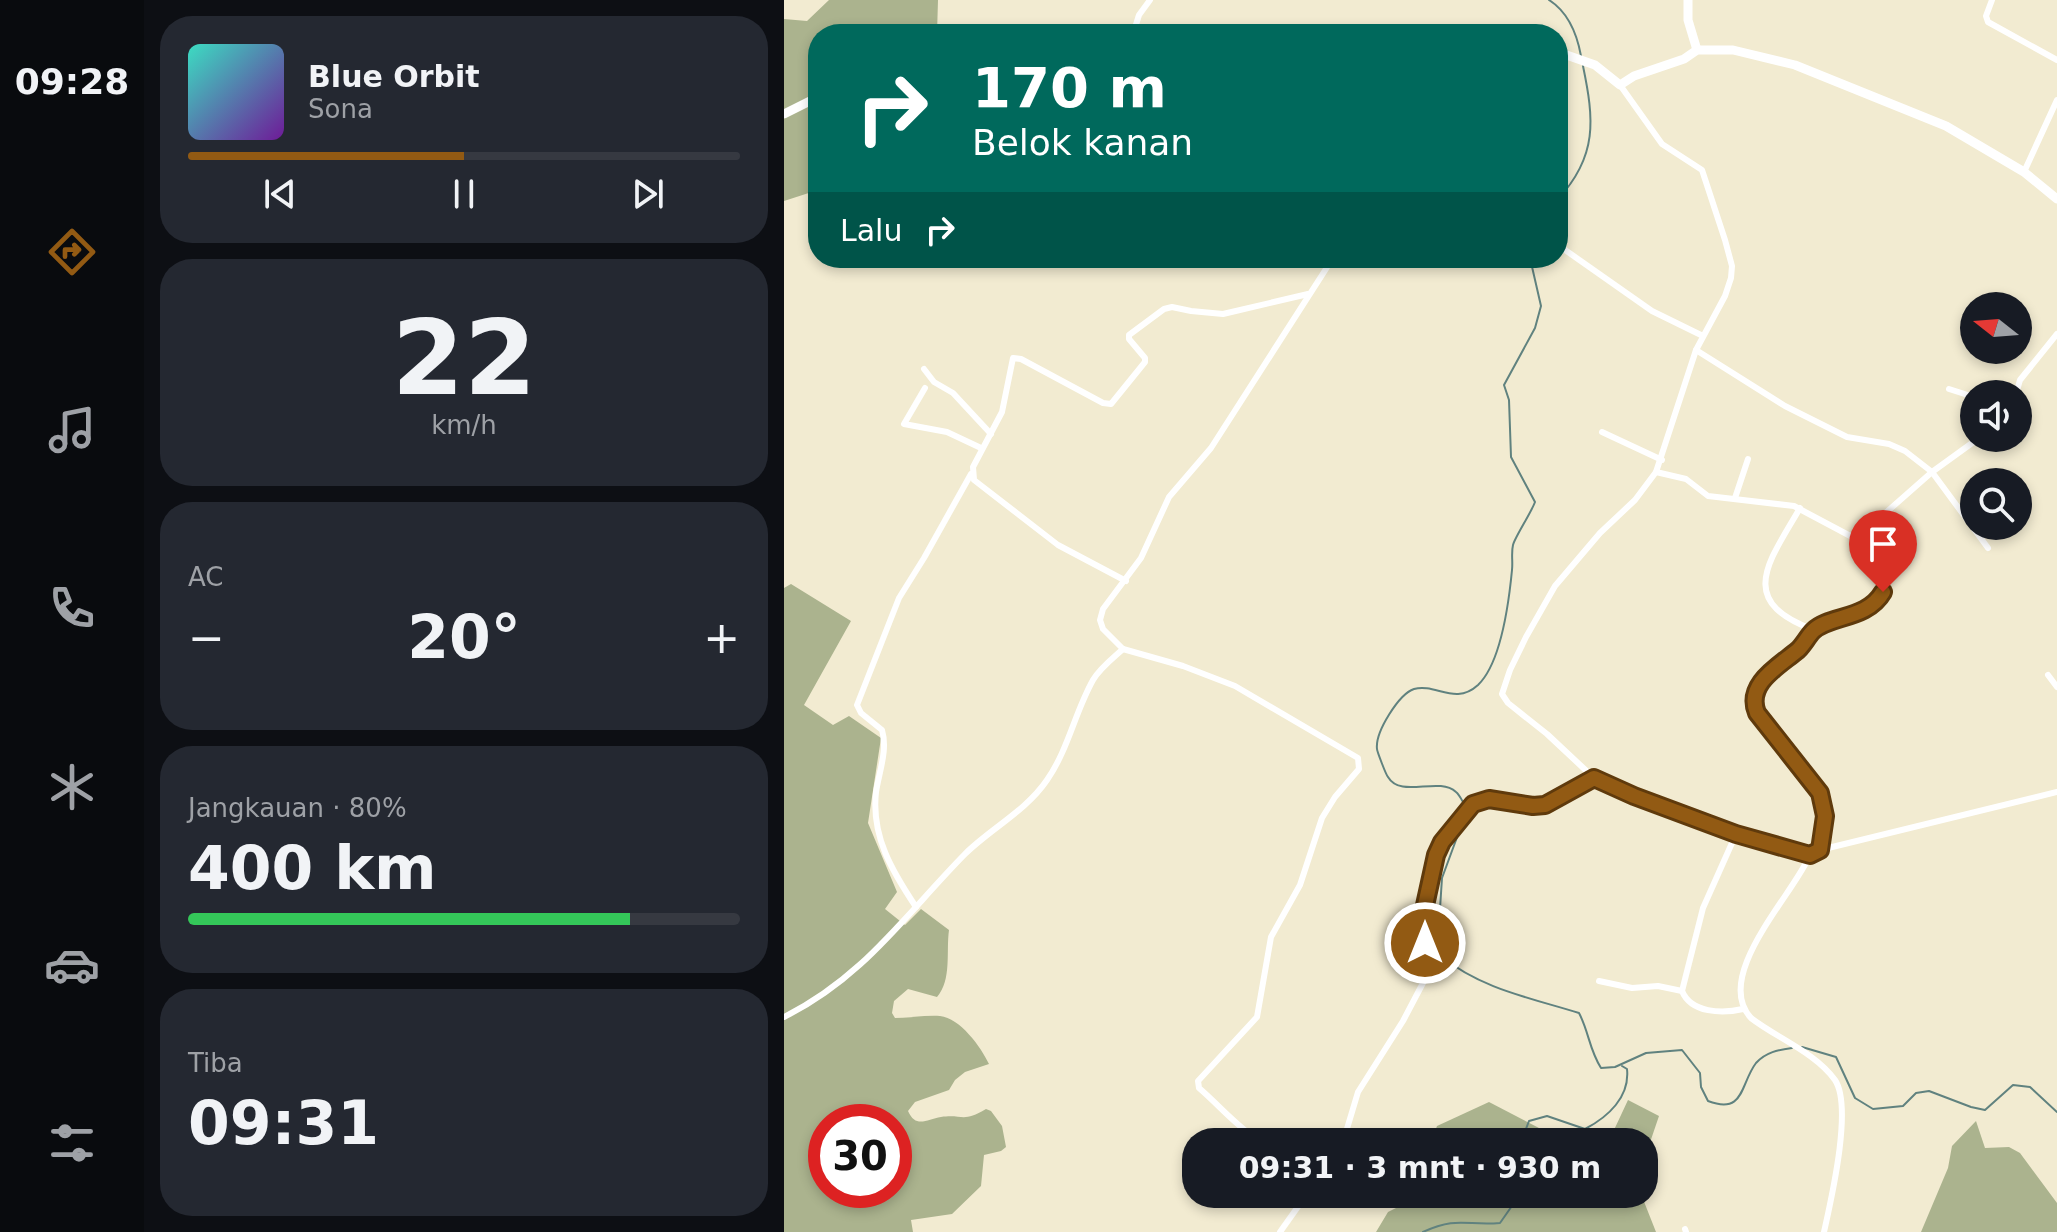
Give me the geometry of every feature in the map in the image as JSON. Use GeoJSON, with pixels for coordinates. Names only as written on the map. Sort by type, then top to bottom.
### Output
{"type":"FeatureCollection","features":[{"type":"Feature","properties":{"kind":"street"},"geometry":{"type":"LineString","coordinates":[[1136,24],[1150,0]]}},
{"type":"Feature","properties":{"kind":"street"},"geometry":{"type":"LineString","coordinates":[[1688,0],[1688,20],[1697,50]]}},
{"type":"Feature","properties":{"kind":"street"},"geometry":{"type":"LineString","coordinates":[[1992,0],[1986,16],[1988,22],[2057,60]]}},
{"type":"Feature","properties":{"kind":"street"},"geometry":{"type":"LineString","coordinates":[[1620,85],[1634,76],[1684,59],[1697,50],[1733,50],[1795,65],[1946,126],[2024,172],[2057,199]]}},
{"type":"Feature","properties":{"kind":"street"},"geometry":{"type":"LineString","coordinates":[[1568,55],[1583,60],[1620,85],[1662,144],[1699,167],[1706,177],[1732,266],[1729,287],[1696,350],[1656,472],[1635,500],[1600,533],[1555,586],[1526,637],[1502,694],[1508,703],[1594,778],[1736,834],[1810,855]]}},
{"type":"Feature","properties":{"kind":"street"},"geometry":{"type":"LineString","coordinates":[[2024,172],[2057,100]]}},
{"type":"Feature","properties":{"kind":"street"},"geometry":{"type":"LineString","coordinates":[[784,114],[808,102]]}},
{"type":"Feature","properties":{"kind":"street"},"geometry":{"type":"LineString","coordinates":[[1568,252],[1652,311],[1703,336]]}},
{"type":"Feature","properties":{"kind":"street"},"geometry":{"type":"LineString","coordinates":[[1243,1128],[1199,1088],[1198,1081],[1257,1017],[1271,937],[1300,885],[1322,818],[1359,769],[1360,762],[1246,691],[1183,666],[1123,649],[1103,629],[1100,620],[1103,609],[1141,558],[1161,509],[1178,484],[1211,448],[1326,268]]}},
{"type":"Feature","properties":{"kind":"street"},"geometry":{"type":"LineString","coordinates":[[916,907],[883,849],[877,829],[875,811],[884,749],[882,730],[861,713],[857,705],[899,598],[972,472],[981,448],[1002,412],[1011,362],[1016,357],[1103,403],[1111,404],[1145,362],[1129,335],[1164,309],[1174,307],[1223,314],[1308,294]]}},
{"type":"Feature","properties":{"kind":"street"},"geometry":{"type":"LineString","coordinates":[[2020,380],[2057,334]]}},
{"type":"Feature","properties":{"kind":"street"},"geometry":{"type":"LineString","coordinates":[[1696,350],[1785,406],[1847,437],[1889,444],[1905,451],[1932,472],[1988,548]]}},
{"type":"Feature","properties":{"kind":"street"},"geometry":{"type":"LineString","coordinates":[[924,369],[934,382],[953,393],[991,434]]}},
{"type":"Feature","properties":{"kind":"street"},"geometry":{"type":"LineString","coordinates":[[925,388],[904,424],[947,432],[981,448]]}},
{"type":"Feature","properties":{"kind":"street"},"geometry":{"type":"LineString","coordinates":[[1949,389],[1960,393]]}},
{"type":"Feature","properties":{"kind":"street"},"geometry":{"type":"LineString","coordinates":[[1602,432],[1662,460]]}},
{"type":"Feature","properties":{"kind":"street"},"geometry":{"type":"LineString","coordinates":[[1820,850],[1825,816],[1820,793],[1757,713],[1755,695],[1762,680],[1808,640],[1814,630],[1875,602],[1883,592],[1881,581],[1855,554],[1856,539],[1932,472],[1960,452]]}},
{"type":"Feature","properties":{"kind":"street"},"geometry":{"type":"LineString","coordinates":[[1735,498],[1748,459]]}},
{"type":"Feature","properties":{"kind":"street"},"geometry":{"type":"LineString","coordinates":[[972,472],[974,480],[1058,545],[1126,581]]}},
{"type":"Feature","properties":{"kind":"street"},"geometry":{"type":"LineString","coordinates":[[1656,472],[1686,479],[1708,496],[1800,508],[1856,539]]}},
{"type":"Feature","properties":{"kind":"street"},"geometry":{"type":"LineString","coordinates":[[1800,508],[1766,574],[1766,594],[1780,615],[1814,630]]}},
{"type":"Feature","properties":{"kind":"street"},"geometry":{"type":"LineString","coordinates":[[784,1017],[839,984],[891,937],[968,852],[1011,817],[1045,783],[1057,763],[1093,679],[1123,649]]}},
{"type":"Feature","properties":{"kind":"street"},"geometry":{"type":"LineString","coordinates":[[2048,675],[2057,687]]}},
{"type":"Feature","properties":{"kind":"street"},"geometry":{"type":"LineString","coordinates":[[1347,1128],[1358,1092],[1403,1021],[1431,969],[1434,958],[1425,943],[1422,919],[1431,873],[1442,842],[1473,804],[1489,799],[1545,805],[1594,778]]}},
{"type":"Feature","properties":{"kind":"street"},"geometry":{"type":"LineString","coordinates":[[1824,1232],[1835,1181],[1843,1103],[1835,1080],[1812,1059],[1758,1023],[1743,1009],[1741,984],[1753,948],[1810,855],[2057,792]]}},
{"type":"Feature","properties":{"kind":"street"},"geometry":{"type":"LineString","coordinates":[[1736,834],[1703,908],[1682,991],[1688,1002],[1704,1009],[1717,1012],[1743,1009]]}},
{"type":"Feature","properties":{"kind":"street"},"geometry":{"type":"LineString","coordinates":[[1599,981],[1632,988],[1658,986],[1682,991]]}},
{"type":"Feature","properties":{"kind":"street"},"geometry":{"type":"LineString","coordinates":[[1280,1232],[1297,1208]]}},
{"type":"Feature","properties":{"kind":"green space"},"geometry":{"type":"Polygon","coordinates":[[[829,0],[938,0],[937,24],[808,24],[808,193],[784,201],[784,19],[807,21],[829,0]]]}},
{"type":"Feature","properties":{"kind":"green space"},"geometry":{"type":"Polygon","coordinates":[[[791,584],[851,621],[804,705],[833,725],[849,716],[881,738],[868,823],[897,892],[885,909],[905,925],[921,909],[949,930],[947,974],[942,990],[937,997],[908,989],[894,1001],[892,1013],[895,1018],[948,1018],[969,1034],[989,1064],[965,1072],[949,1090],[912,1106],[808,1104],[808,1208],[912,1208],[912,1118],[922,1122],[948,1116],[967,1117],[986,1109],[1002,1126],[1006,1147],[984,1155],[981,1186],[952,1214],[911,1220],[913,1232],[784,1232],[784,588],[791,584]]]}},
{"type":"Feature","properties":{"kind":"green space"},"geometry":{"type":"Polygon","coordinates":[[[1628,1100],[1659,1116],[1655,1128],[1615,1128],[1628,1100]]]}},
{"type":"Feature","properties":{"kind":"green space"},"geometry":{"type":"Polygon","coordinates":[[[1489,1102],[1539,1128],[1436,1128],[1489,1102]]]}},
{"type":"Feature","properties":{"kind":"green space"},"geometry":{"type":"Polygon","coordinates":[[[1976,1121],[1985,1148],[2009,1147],[2020,1153],[2057,1203],[2057,1232],[1921,1232],[1948,1168],[1952,1146],[1976,1121]]]}},
{"type":"Feature","properties":{"kind":"green space"},"geometry":{"type":"Polygon","coordinates":[[[1396,1208],[1647,1208],[1656,1232],[1376,1232],[1388,1212],[1396,1208]]]}},
{"type":"Feature","properties":{"kind":"waterway"},"geometry":{"type":"LineString","coordinates":[[1549,0],[1571,24],[1581,56]]}},
{"type":"Feature","properties":{"kind":"waterway"},"geometry":{"type":"LineString","coordinates":[[1568,187],[1580,168],[1590,136],[1583,66]]}},
{"type":"Feature","properties":{"kind":"waterway"},"geometry":{"type":"LineString","coordinates":[[1466,807],[1457,793],[1448,788],[1410,787],[1394,783],[1384,768],[1377,742],[1389,714],[1408,692],[1422,688],[1453,694],[1470,691],[1486,675],[1498,647],[1509,598],[1513,545],[1535,502],[1511,457],[1509,400],[1504,385],[1535,328],[1541,306],[1532,268]]}},
{"type":"Feature","properties":{"kind":"waterway"},"geometry":{"type":"LineString","coordinates":[[1463,821],[1442,878],[1438,939],[1441,956],[1490,985],[1579,1013],[1601,1068],[1615,1067],[1646,1053],[1682,1050],[1700,1073],[1701,1087],[1708,1101],[1729,1104],[1740,1095],[1760,1059],[1772,1052],[1792,1048]]}},
{"type":"Feature","properties":{"kind":"waterway"},"geometry":{"type":"LineString","coordinates":[[1802,1047],[1836,1057],[1855,1098],[1873,1109],[1903,1106],[1916,1093],[1929,1091],[1985,1110],[2013,1085],[2030,1087],[2057,1112]]}},
{"type":"Feature","properties":{"kind":"waterway"},"geometry":{"type":"LineString","coordinates":[[1587,1128],[1602,1118],[1621,1097],[1627,1079],[1627,1069],[1622,1066]]}},
{"type":"Feature","properties":{"kind":"waterway"},"geometry":{"type":"LineString","coordinates":[[1526,1128],[1529,1121],[1547,1116],[1582,1128]]}},
{"type":"Feature","properties":{"kind":"waterway"},"geometry":{"type":"LineString","coordinates":[[1423,1232],[1445,1224],[1500,1223],[1510,1208]]}},
{"type":"Feature","properties":{"kind":"route"},"geometry":{"type":"LineString","coordinates":[[1425,943],[1422,919],[1436,855],[1442,842],[1473,804],[1489,799],[1545,805],[1594,778],[1736,834],[1810,855],[1820,850],[1825,816],[1820,793],[1757,713],[1755,695],[1762,680],[1808,640],[1814,630],[1861,611],[1881,597],[1883,592]]}}]}
